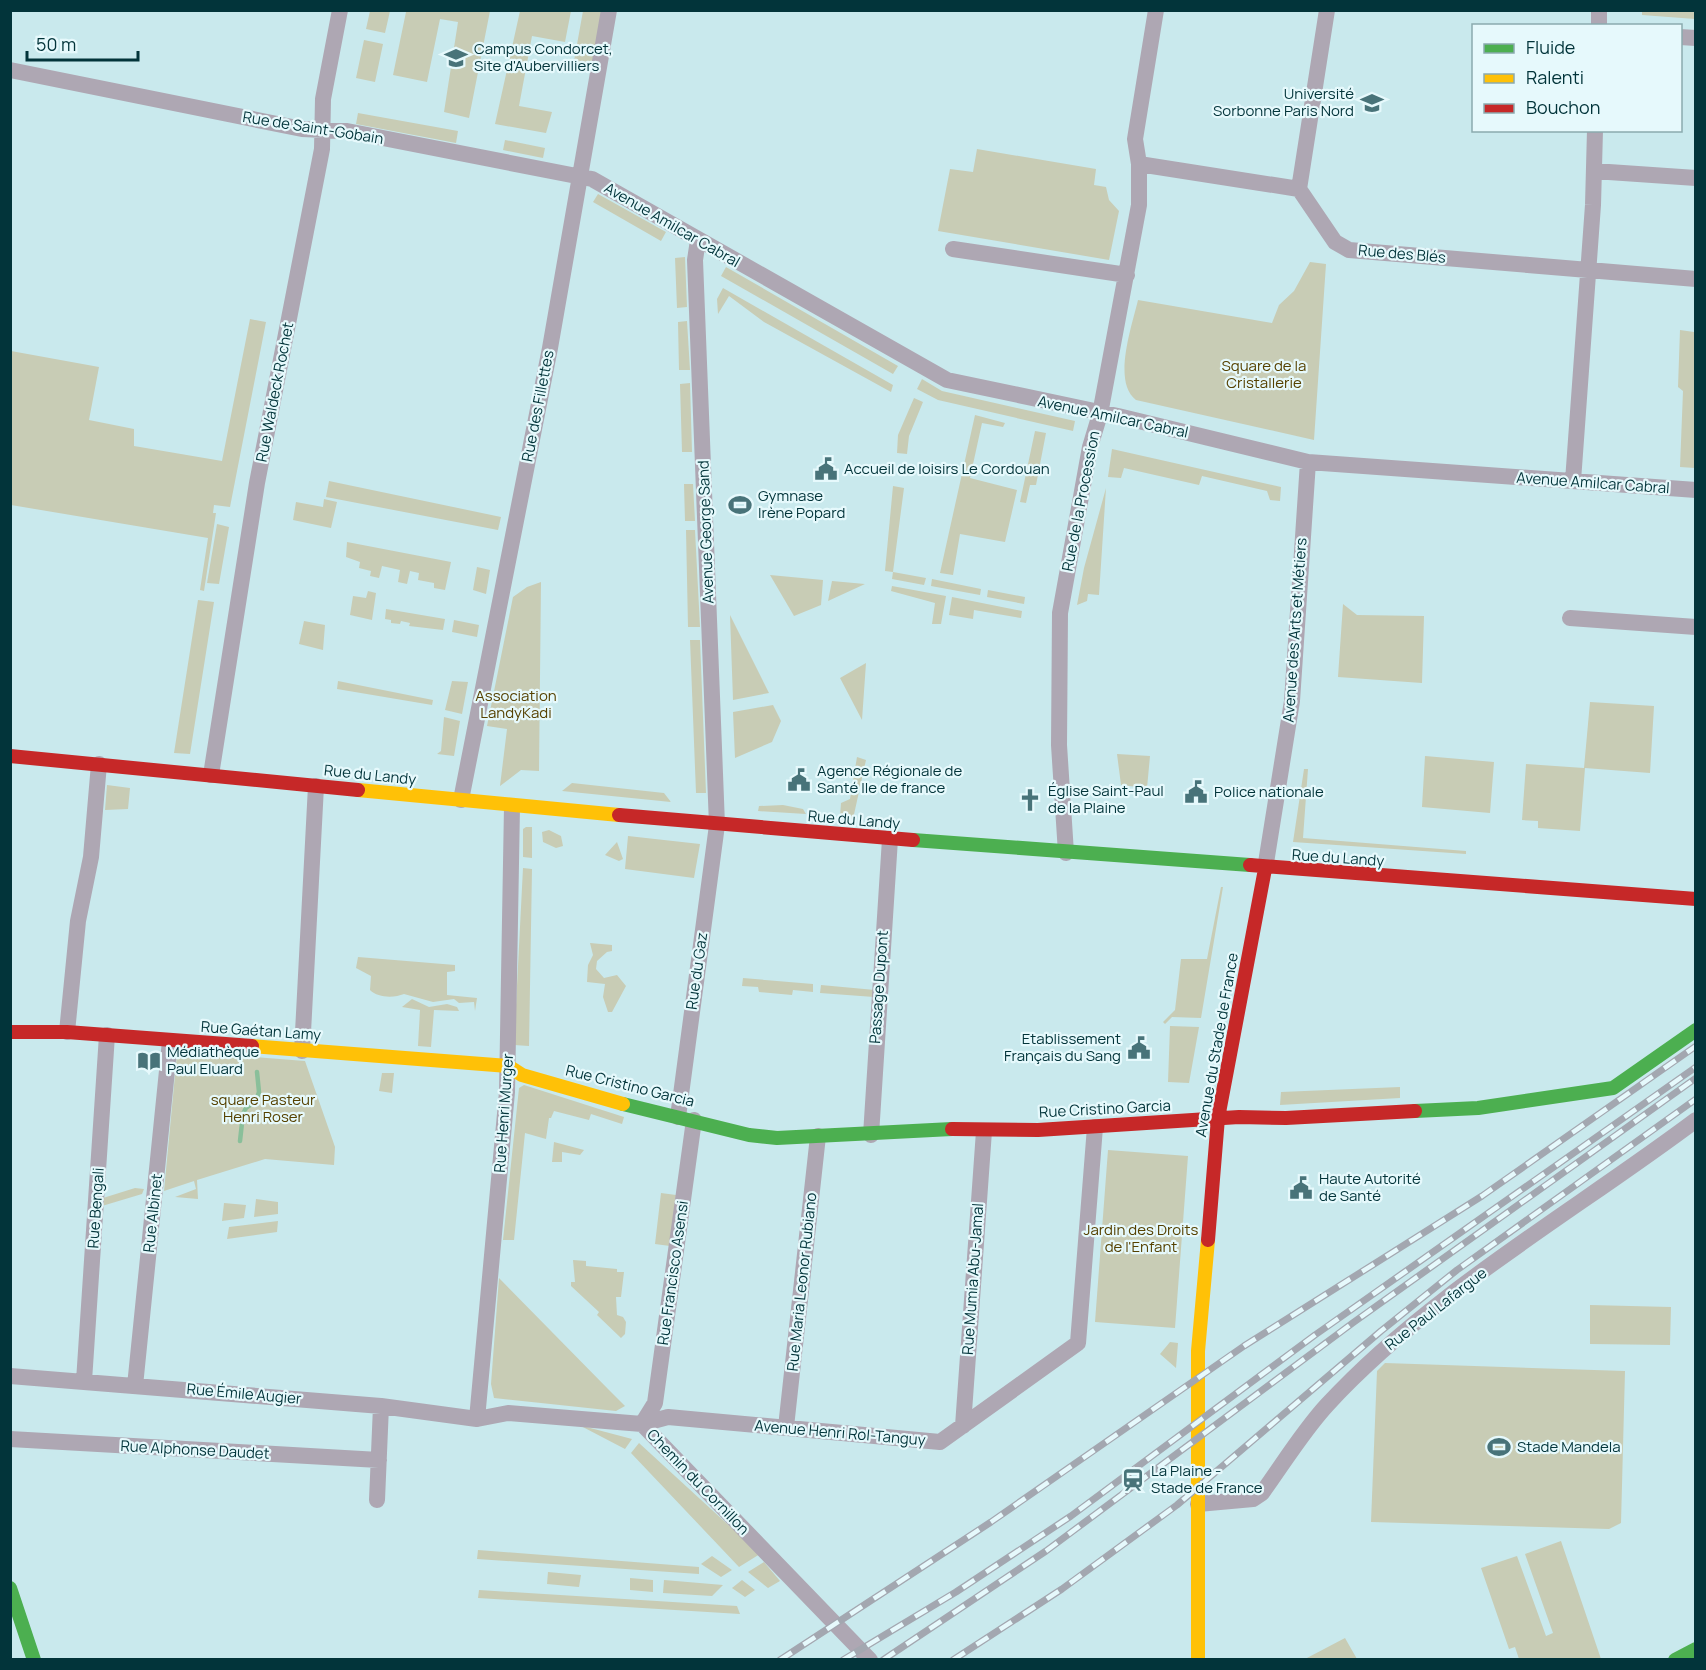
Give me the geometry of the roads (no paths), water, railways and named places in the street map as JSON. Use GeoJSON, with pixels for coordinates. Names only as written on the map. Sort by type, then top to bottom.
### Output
{"type":"FeatureCollection","features":[{"type":"Feature","properties":{"kind":"street","name":"Rue Waldeck Rochet"},"geometry":{"type":"LineString","coordinates":[[211,775],[257,483],[322,149],[323,99],[340,10]]}},
{"type":"Feature","properties":{"kind":"street","name":"Rue des Fillettes"},"geometry":{"type":"LineString","coordinates":[[460,800],[550,348],[609,10]]}},
{"type":"Feature","properties":{"kind":"street","name":"Rue de la Procession"},"geometry":{"type":"LineString","coordinates":[[1066,853],[1059,745],[1060,613],[1088,456],[1100,414],[1139,205],[1139,164],[1135,139],[1156,10]]}},
{"type":"Feature","properties":{"kind":"street"},"geometry":{"type":"LineString","coordinates":[[1139,164],[1299,189],[1327,10]]}},
{"type":"Feature","properties":{"kind":"street","name":"Rue de Saint-Gobain"},"geometry":{"type":"LineString","coordinates":[[10,70],[302,129],[347,131],[580,177]]}},
{"type":"Feature","properties":{"kind":"street"},"geometry":{"type":"LineString","coordinates":[[1572,482],[1595,132]]}},
{"type":"Feature","properties":{"kind":"street"},"geometry":{"type":"LineString","coordinates":[[1594,171],[1695,178]]}},
{"type":"Feature","properties":{"kind":"street","name":"Avenue Amilcar Cabral"},"geometry":{"type":"LineString","coordinates":[[580,177],[592,180],[947,381],[1275,452],[1308,462],[1695,490]]}},
{"type":"Feature","properties":{"kind":"street","name":"Rue des Blés"},"geometry":{"type":"LineString","coordinates":[[1299,189],[1335,242],[1349,250],[1695,279]]}},
{"type":"Feature","properties":{"kind":"street","name":"Avenue George Sand"},"geometry":{"type":"LineString","coordinates":[[698,240],[695,260],[717,825]]}},
{"type":"Feature","properties":{"kind":"street"},"geometry":{"type":"LineString","coordinates":[[953,249],[1127,275]]}},
{"type":"Feature","properties":{"kind":"street","name":"Avenue des Arts et Métiers"},"geometry":{"type":"LineString","coordinates":[[1265,869],[1292,701],[1308,462]]}},
{"type":"Feature","properties":{"kind":"street"},"geometry":{"type":"LineString","coordinates":[[1570,618],[1695,627]]}},
{"type":"Feature","properties":{"kind":"street","name":"Rue du Landy"},"geometry":{"type":"LineString","coordinates":[[10,756],[717,825],[1265,869],[1695,899]]}},
{"type":"Feature","properties":{"kind":"street"},"geometry":{"type":"LineString","coordinates":[[67,1032],[78,921],[91,857],[99,764]]}},
{"type":"Feature","properties":{"kind":"street"},"geometry":{"type":"LineString","coordinates":[[302,1051],[316,786]]}},
{"type":"Feature","properties":{"kind":"street","name":"Rue Henri Murger"},"geometry":{"type":"LineString","coordinates":[[477,1419],[508,1066],[512,806]]}},
{"type":"Feature","properties":{"kind":"street","name":"Rue du Gaz"},"geometry":{"type":"LineString","coordinates":[[686,1119],[717,825]]}},
{"type":"Feature","properties":{"kind":"street","name":"Passage Dupont"},"geometry":{"type":"LineString","coordinates":[[871,1135],[890,839]]}},
{"type":"Feature","properties":{"kind":"street","name":"Avenue du Stade de France"},"geometry":{"type":"LineString","coordinates":[[1198,1659],[1198,1351],[1218,1118],[1265,869]]}},
{"type":"Feature","properties":{"kind":"street","name":"Rue Cristino Garcia"},"geometry":{"type":"LineString","coordinates":[[508,1066],[522,1075],[762,1137],[871,1135],[957,1129],[984,1131],[1095,1127],[1218,1118],[1268,1116],[1297,1118],[1478,1108],[1604,1091],[1621,1083],[1695,1030]]}},
{"type":"Feature","properties":{"kind":"street","name":"Rue Gaétan Lamy"},"geometry":{"type":"LineString","coordinates":[[10,1032],[67,1032],[508,1066]]}},
{"type":"Feature","properties":{"kind":"street","name":"Rue Bengali"},"geometry":{"type":"LineString","coordinates":[[84,1381],[107,1035]]}},
{"type":"Feature","properties":{"kind":"street","name":"Rue Albinet"},"geometry":{"type":"LineString","coordinates":[[135,1386],[170,1041]]}},
{"type":"Feature","properties":{"kind":"street","name":"Rue Francisco Asensi"},"geometry":{"type":"LineString","coordinates":[[642,1424],[655,1403],[686,1119]]}},
{"type":"Feature","properties":{"kind":"street","name":"Rue Paul Lafargue"},"geometry":{"type":"LineString","coordinates":[[1198,1504],[1253,1499],[1262,1493],[1326,1406],[1376,1357],[1466,1284],[1695,1120]]}},
{"type":"Feature","properties":{"kind":"street","name":"Avenue Henri Rol-Tanguy"},"geometry":{"type":"LineString","coordinates":[[642,1424],[668,1417],[940,1442],[1078,1343],[1095,1127]]}},
{"type":"Feature","properties":{"kind":"street","name":"Rue Mumia Abu-Jamal"},"geometry":{"type":"LineString","coordinates":[[963,1426],[984,1131]]}},
{"type":"Feature","properties":{"kind":"street","name":"Rue Maria Leonor Rubiano"},"geometry":{"type":"LineString","coordinates":[[786,1427],[818,1136]]}},
{"type":"Feature","properties":{"kind":"street","name":"Rue Émile Augier"},"geometry":{"type":"LineString","coordinates":[[10,1376],[381,1406],[477,1419]]}},
{"type":"Feature","properties":{"kind":"street"},"geometry":{"type":"LineString","coordinates":[[377,1500],[381,1406]]}},
{"type":"Feature","properties":{"kind":"street","name":"Chemin du Cornillon"},"geometry":{"type":"LineString","coordinates":[[477,1419],[508,1413],[642,1424],[870,1659]]}},
{"type":"Feature","properties":{"kind":"street","name":"Rue Alphonse Daudet"},"geometry":{"type":"LineString","coordinates":[[10,1439],[379,1460]]}},
{"type":"Feature","properties":{"kind":"street"},"geometry":{"type":"LineString","coordinates":[[10,1588],[34,1659]]}},
{"type":"Feature","properties":{"kind":"street"},"geometry":{"type":"LineString","coordinates":[[1675,1659],[1695,1649]]}},
{"type":"Feature","properties":{"kind":"waterway"},"geometry":{"type":"LineString","coordinates":[[240,1141],[243,1114],[246,1108],[256,1101],[259,1092],[257,1072]]}},
{"type":"Feature","properties":{"kind":"railway"},"geometry":{"type":"LineString","coordinates":[[780,1660],[991,1522],[1244,1346],[1482,1196],[1696,1046]]}},
{"type":"Feature","properties":{"kind":"railway"},"geometry":{"type":"LineString","coordinates":[[843,1660],[956,1592],[1071,1516],[1315,1335],[1696,1067]]}},
{"type":"Feature","properties":{"kind":"railway"},"geometry":{"type":"LineString","coordinates":[[883,1660],[1046,1551],[1354,1322],[1696,1078]]}},
{"type":"Feature","properties":{"kind":"railway"},"geometry":{"type":"LineString","coordinates":[[953,1660],[1062,1589],[1177,1505],[1381,1331],[1457,1270],[1696,1099]]}},
{"type":"Feature","properties":{"kind":"place","name":"Campus Condorcet, Site d'Aubervilliers"},"geometry":{"type":"Point","coordinates":[456,58]}},
{"type":"Feature","properties":{"kind":"place","name":"Université Sorbonne Paris Nord"},"geometry":{"type":"Point","coordinates":[1372,103]}},
{"type":"Feature","properties":{"kind":"place","name":"Accueil de loisirs Le Cordouan"},"geometry":{"type":"Point","coordinates":[826,469]}},
{"type":"Feature","properties":{"kind":"place","name":"Gymnase Irène Popard"},"geometry":{"type":"Point","coordinates":[740,505]}},
{"type":"Feature","properties":{"kind":"place","name":"Agence Régionale de Santé Ile de france"},"geometry":{"type":"Point","coordinates":[799,780]}},
{"type":"Feature","properties":{"kind":"place","name":"Police nationale"},"geometry":{"type":"Point","coordinates":[1196,792]}},
{"type":"Feature","properties":{"kind":"place","name":"Église Saint-Paul de la Plaine"},"geometry":{"type":"Point","coordinates":[1030,800]}},
{"type":"Feature","properties":{"kind":"place","name":"Etablissement Français du Sang"},"geometry":{"type":"Point","coordinates":[1139,1048]}},
{"type":"Feature","properties":{"kind":"place","name":"Médiathèque Paul Eluard"},"geometry":{"type":"Point","coordinates":[149,1061]}},
{"type":"Feature","properties":{"kind":"place","name":"Haute Autorité de Santé"},"geometry":{"type":"Point","coordinates":[1301,1188]}},
{"type":"Feature","properties":{"kind":"place","name":"Stade Mandela"},"geometry":{"type":"Point","coordinates":[1499,1447]}},
{"type":"Feature","properties":{"kind":"place","name":"La Plaine - Stade de France"},"geometry":{"type":"Point","coordinates":[1133,1480]}},
{"type":"Feature","properties":{"kind":"park label","name":"Square de la Cristallerie"},"geometry":{"type":"Point","coordinates":[1264,374]}},
{"type":"Feature","properties":{"kind":"park label","name":"Association LandyKadi"},"geometry":{"type":"Point","coordinates":[516,704]}},
{"type":"Feature","properties":{"kind":"park label","name":"square Pasteur Henri Roser"},"geometry":{"type":"Point","coordinates":[263,1108]}},
{"type":"Feature","properties":{"kind":"park label","name":"Jardin des Droits de l'Enfant"},"geometry":{"type":"Point","coordinates":[1141,1238]}}]}
